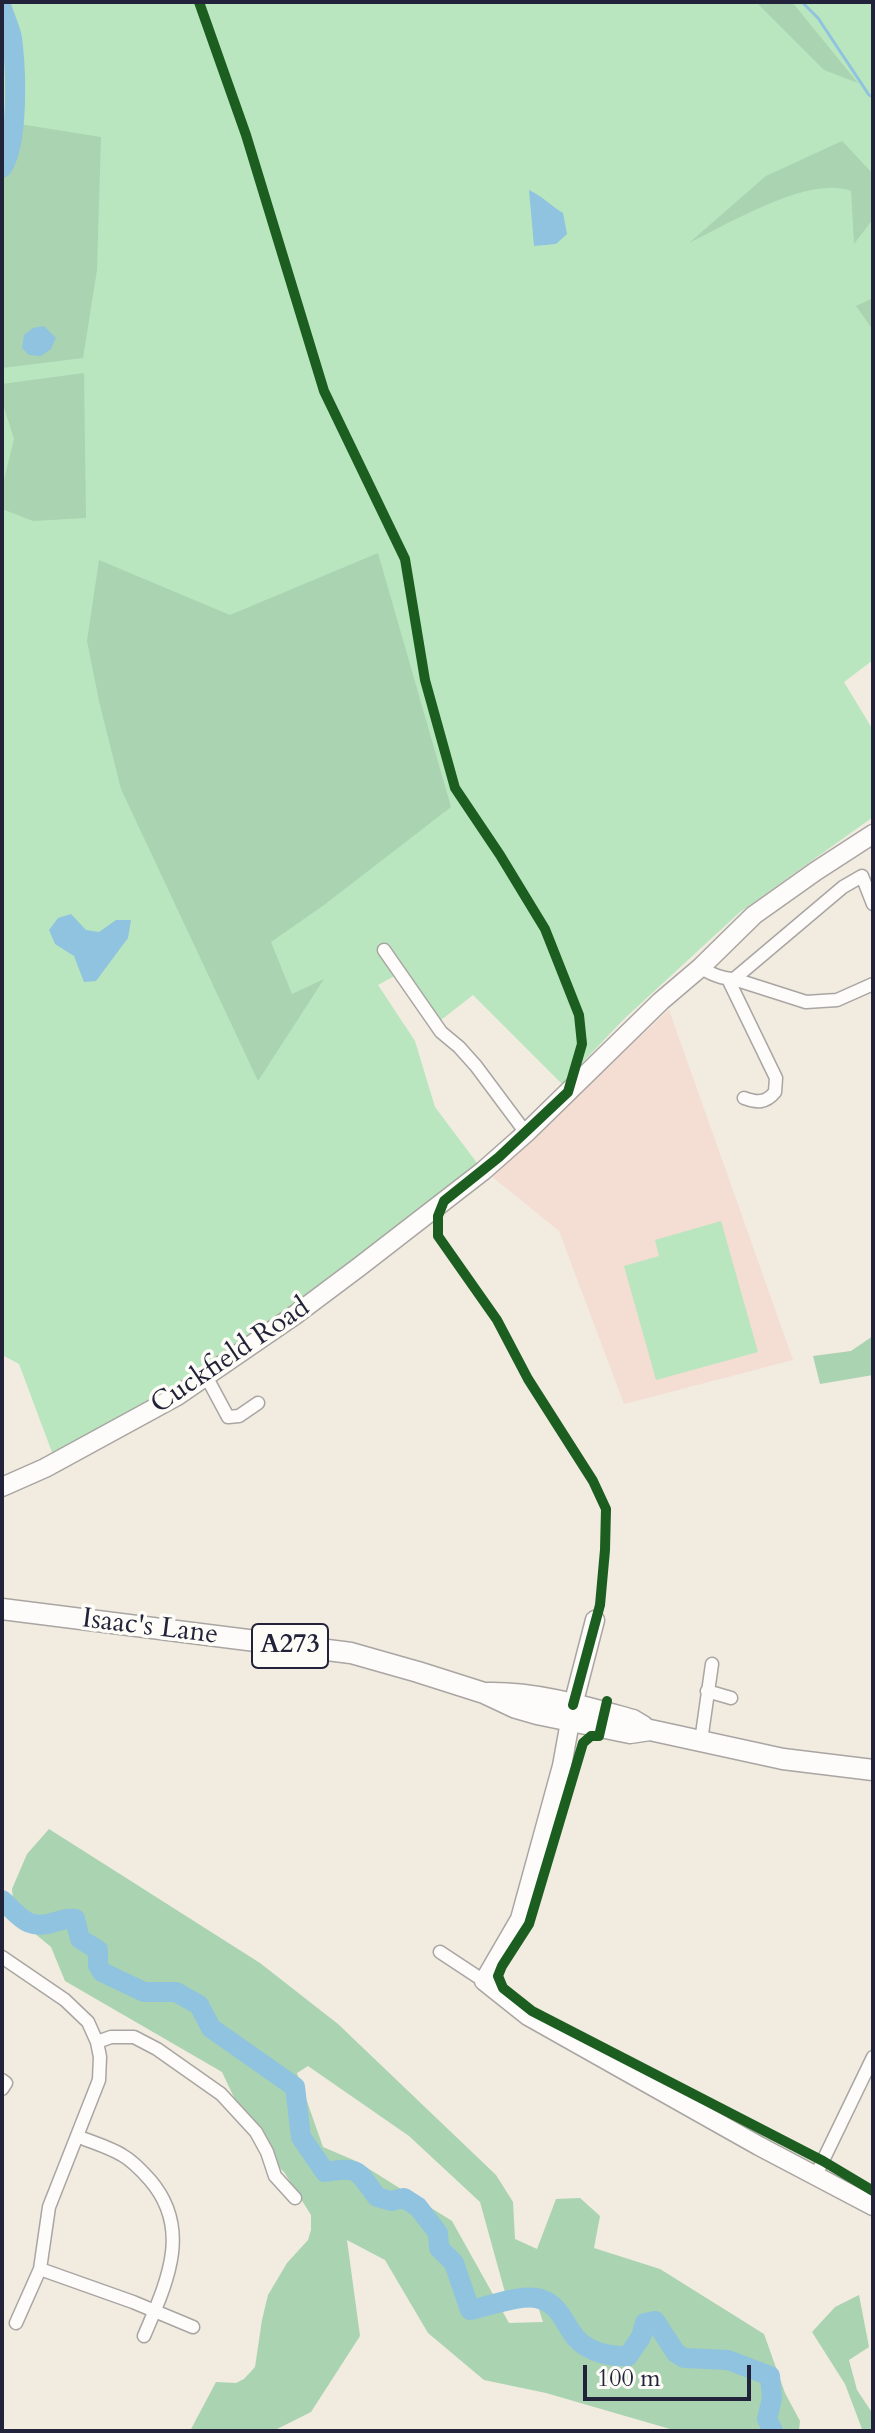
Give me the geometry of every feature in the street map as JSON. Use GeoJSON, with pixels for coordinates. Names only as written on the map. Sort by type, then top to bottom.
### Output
{"type":"FeatureCollection","features":[{"type":"Feature","properties":{"kind":"main road"},"geometry":{"type":"LineString","coordinates":[[701,967],[754,915],[873,834]]}},
{"type":"Feature","properties":{"kind":"main road","name":"Cuckfield Road"},"geometry":{"type":"LineString","coordinates":[[2,1487],[45,1468],[177,1396],[295,1315],[483,1171],[661,1001],[701,967]]}},
{"type":"Feature","properties":{"kind":"main road","name":"Isaac's Lane"},"geometry":{"type":"LineString","coordinates":[[2,1609],[351,1653],[484,1693],[516,1708],[572,1713],[630,1733],[650,1730],[783,1759],[873,1770]]}},
{"type":"Feature","properties":{"kind":"main road"},"geometry":{"type":"LineString","coordinates":[[595,1620],[562,1766],[520,1919],[484,1981],[528,2016],[759,2146],[873,2206]]}},
{"type":"Feature","properties":{"kind":"street"},"geometry":{"type":"LineString","coordinates":[[731,979],[843,887],[862,876],[873,904]]}},
{"type":"Feature","properties":{"kind":"street"},"geometry":{"type":"LineString","coordinates":[[384,950],[441,1032],[476,1066],[526,1133]]}},
{"type":"Feature","properties":{"kind":"street"},"geometry":{"type":"LineString","coordinates":[[701,967],[705,971],[806,1002],[837,1000],[873,984]]}},
{"type":"Feature","properties":{"kind":"street"},"geometry":{"type":"LineString","coordinates":[[731,979],[776,1078],[775,1092],[766,1101],[744,1098]]}},
{"type":"Feature","properties":{"kind":"street"},"geometry":{"type":"LineString","coordinates":[[206,1376],[228,1417],[239,1416],[258,1403]]}},
{"type":"Feature","properties":{"kind":"street"},"geometry":{"type":"LineString","coordinates":[[701,1741],[712,1664]]}},
{"type":"Feature","properties":{"kind":"street"},"geometry":{"type":"LineString","coordinates":[[707,1691],[731,1698]]}},
{"type":"Feature","properties":{"kind":"street"},"geometry":{"type":"LineString","coordinates":[[440,1952],[484,1981]]}},
{"type":"Feature","properties":{"kind":"street"},"geometry":{"type":"LineString","coordinates":[[2,1957],[65,2000],[88,2022],[97,2042],[99,2080],[49,2207],[40,2269],[16,2323]]}},
{"type":"Feature","properties":{"kind":"street"},"geometry":{"type":"LineString","coordinates":[[97,2042],[111,2037],[134,2037],[157,2049],[221,2094],[256,2132],[275,2176],[295,2198]]}},
{"type":"Feature","properties":{"kind":"street"},"geometry":{"type":"LineString","coordinates":[[816,2175],[873,2057]]}},
{"type":"Feature","properties":{"kind":"street"},"geometry":{"type":"LineString","coordinates":[[2,2080],[6,2083],[2,2089]]}},
{"type":"Feature","properties":{"kind":"street"},"geometry":{"type":"LineString","coordinates":[[77,2136],[122,2155],[157,2189],[168,2211],[173,2237],[172,2258],[144,2336]]}},
{"type":"Feature","properties":{"kind":"street"},"geometry":{"type":"LineString","coordinates":[[40,2269],[193,2327]]}},
{"type":"Feature","properties":{"kind":"shaded area"},"geometry":{"type":"Polygon","coordinates":[[[669,1010],[793,1360],[624,1404],[559,1231],[490,1175],[669,1010]]]}},
{"type":"Feature","properties":{"kind":"green space"},"geometry":{"type":"Polygon","coordinates":[[[2,2],[870,2],[873,9],[873,660],[844,682],[873,730],[873,817],[740,912],[624,1019],[562,1084],[473,995],[436,1024],[400,973],[378,985],[415,1041],[435,1107],[483,1171],[295,1315],[56,1463],[19,1364],[2,1355],[2,2]]]}},
{"type":"Feature","properties":{"kind":"green space"},"geometry":{"type":"Polygon","coordinates":[[[756,2],[792,2],[858,83],[824,70],[756,2]]]}},
{"type":"Feature","properties":{"kind":"green space"},"geometry":{"type":"Polygon","coordinates":[[[13,123],[101,137],[97,270],[83,358],[2,368],[2,163],[14,145],[13,123]]]}},
{"type":"Feature","properties":{"kind":"green space"},"geometry":{"type":"Polygon","coordinates":[[[842,141],[873,174],[873,219],[854,244],[851,191],[833,188],[791,195],[689,243],[766,176],[842,141]]]}},
{"type":"Feature","properties":{"kind":"green space"},"geometry":{"type":"Polygon","coordinates":[[[873,298],[873,330],[856,306],[873,298]]]}},
{"type":"Feature","properties":{"kind":"green space"},"geometry":{"type":"Polygon","coordinates":[[[84,373],[86,518],[33,521],[2,509],[2,488],[14,439],[2,401],[2,384],[84,373]]]}},
{"type":"Feature","properties":{"kind":"green space"},"geometry":{"type":"Polygon","coordinates":[[[378,553],[451,807],[271,942],[292,994],[324,979],[258,1081],[121,789],[87,641],[99,560],[230,615],[378,553]]]}},
{"type":"Feature","properties":{"kind":"green space"},"geometry":{"type":"Polygon","coordinates":[[[721,1221],[758,1352],[656,1380],[624,1266],[659,1256],[655,1240],[721,1221]]]}},
{"type":"Feature","properties":{"kind":"green space"},"geometry":{"type":"Polygon","coordinates":[[[873,1336],[873,1375],[820,1384],[813,1356],[851,1351],[873,1336]]]}},
{"type":"Feature","properties":{"kind":"green space"},"geometry":{"type":"Polygon","coordinates":[[[49,1829],[260,1963],[338,2024],[496,2175],[513,2202],[515,2239],[537,2249],[556,2199],[580,2198],[600,2216],[594,2248],[660,2269],[764,2334],[785,2393],[800,2421],[799,2431],[677,2431],[546,2393],[484,2380],[428,2333],[385,2260],[347,2240],[360,2336],[311,2412],[273,2431],[190,2431],[216,2382],[236,2383],[255,2367],[268,2295],[287,2263],[308,2240],[311,2215],[284,2172],[248,2127],[222,2072],[65,1981],[51,1947],[21,1922],[14,1911],[12,1889],[27,1854],[49,1829]],[[308,2066],[297,2073],[323,2147],[358,2162],[452,2221],[509,2323],[543,2322],[536,2300],[506,2296],[480,2202],[409,2136],[308,2066]]]}},
{"type":"Feature","properties":{"kind":"green space"},"geometry":{"type":"Polygon","coordinates":[[[859,2295],[869,2347],[849,2360],[857,2390],[873,2414],[873,2431],[859,2431],[862,2429],[845,2384],[812,2332],[835,2307],[859,2295]]]}},
{"type":"Feature","properties":{"kind":"water"},"geometry":{"type":"Polygon","coordinates":[[[529,190],[563,213],[567,234],[556,244],[534,246],[529,190]]]}},
{"type":"Feature","properties":{"kind":"water"},"geometry":{"type":"Polygon","coordinates":[[[44,326],[56,338],[51,349],[41,356],[29,355],[22,348],[24,335],[33,328],[44,326]]]}},
{"type":"Feature","properties":{"kind":"water"},"geometry":{"type":"Polygon","coordinates":[[[71,914],[86,930],[99,932],[116,920],[131,920],[128,938],[96,981],[84,982],[74,956],[55,944],[49,930],[58,918],[71,914]]]}},
{"type":"Feature","properties":{"kind":"waterway"},"geometry":{"type":"LineString","coordinates":[[802,2],[818,18],[873,97]]}},
{"type":"Feature","properties":{"kind":"waterway"},"geometry":{"type":"LineString","coordinates":[[2,8],[12,38],[15,68],[14,124],[2,168]]}},
{"type":"Feature","properties":{"kind":"waterway"},"geometry":{"type":"LineString","coordinates":[[2,1900],[25,1921],[38,1925],[75,1919],[80,1939],[98,1950],[98,1965],[102,1972],[144,1992],[176,1992],[199,2005],[211,2028],[295,2087],[301,2137],[325,2172],[352,2170],[361,2176],[377,2197],[391,2201],[404,2198],[418,2207],[438,2233],[439,2248],[454,2263],[470,2310],[517,2299],[543,2300],[558,2311],[581,2343],[600,2353],[621,2356],[628,2356],[641,2337],[645,2323],[655,2321],[676,2353],[684,2358],[728,2360],[770,2376],[772,2398],[767,2419],[773,2431]]}},
{"type":"Feature","properties":{"kind":"cycle path"},"geometry":{"type":"LineString","coordinates":[[199,2],[246,135],[324,391],[405,559],[425,680],[455,788],[545,929],[579,1015],[582,1044],[568,1092],[499,1157],[444,1201],[438,1216],[438,1236],[497,1320],[528,1379],[593,1481],[606,1509],[600,1605],[573,1705]]}},
{"type":"Feature","properties":{"kind":"cycle path"},"geometry":{"type":"LineString","coordinates":[[607,1701],[599,1736],[591,1736],[583,1743],[529,1924],[498,1976],[503,1988],[532,2011],[823,2161],[873,2191]]}}]}
